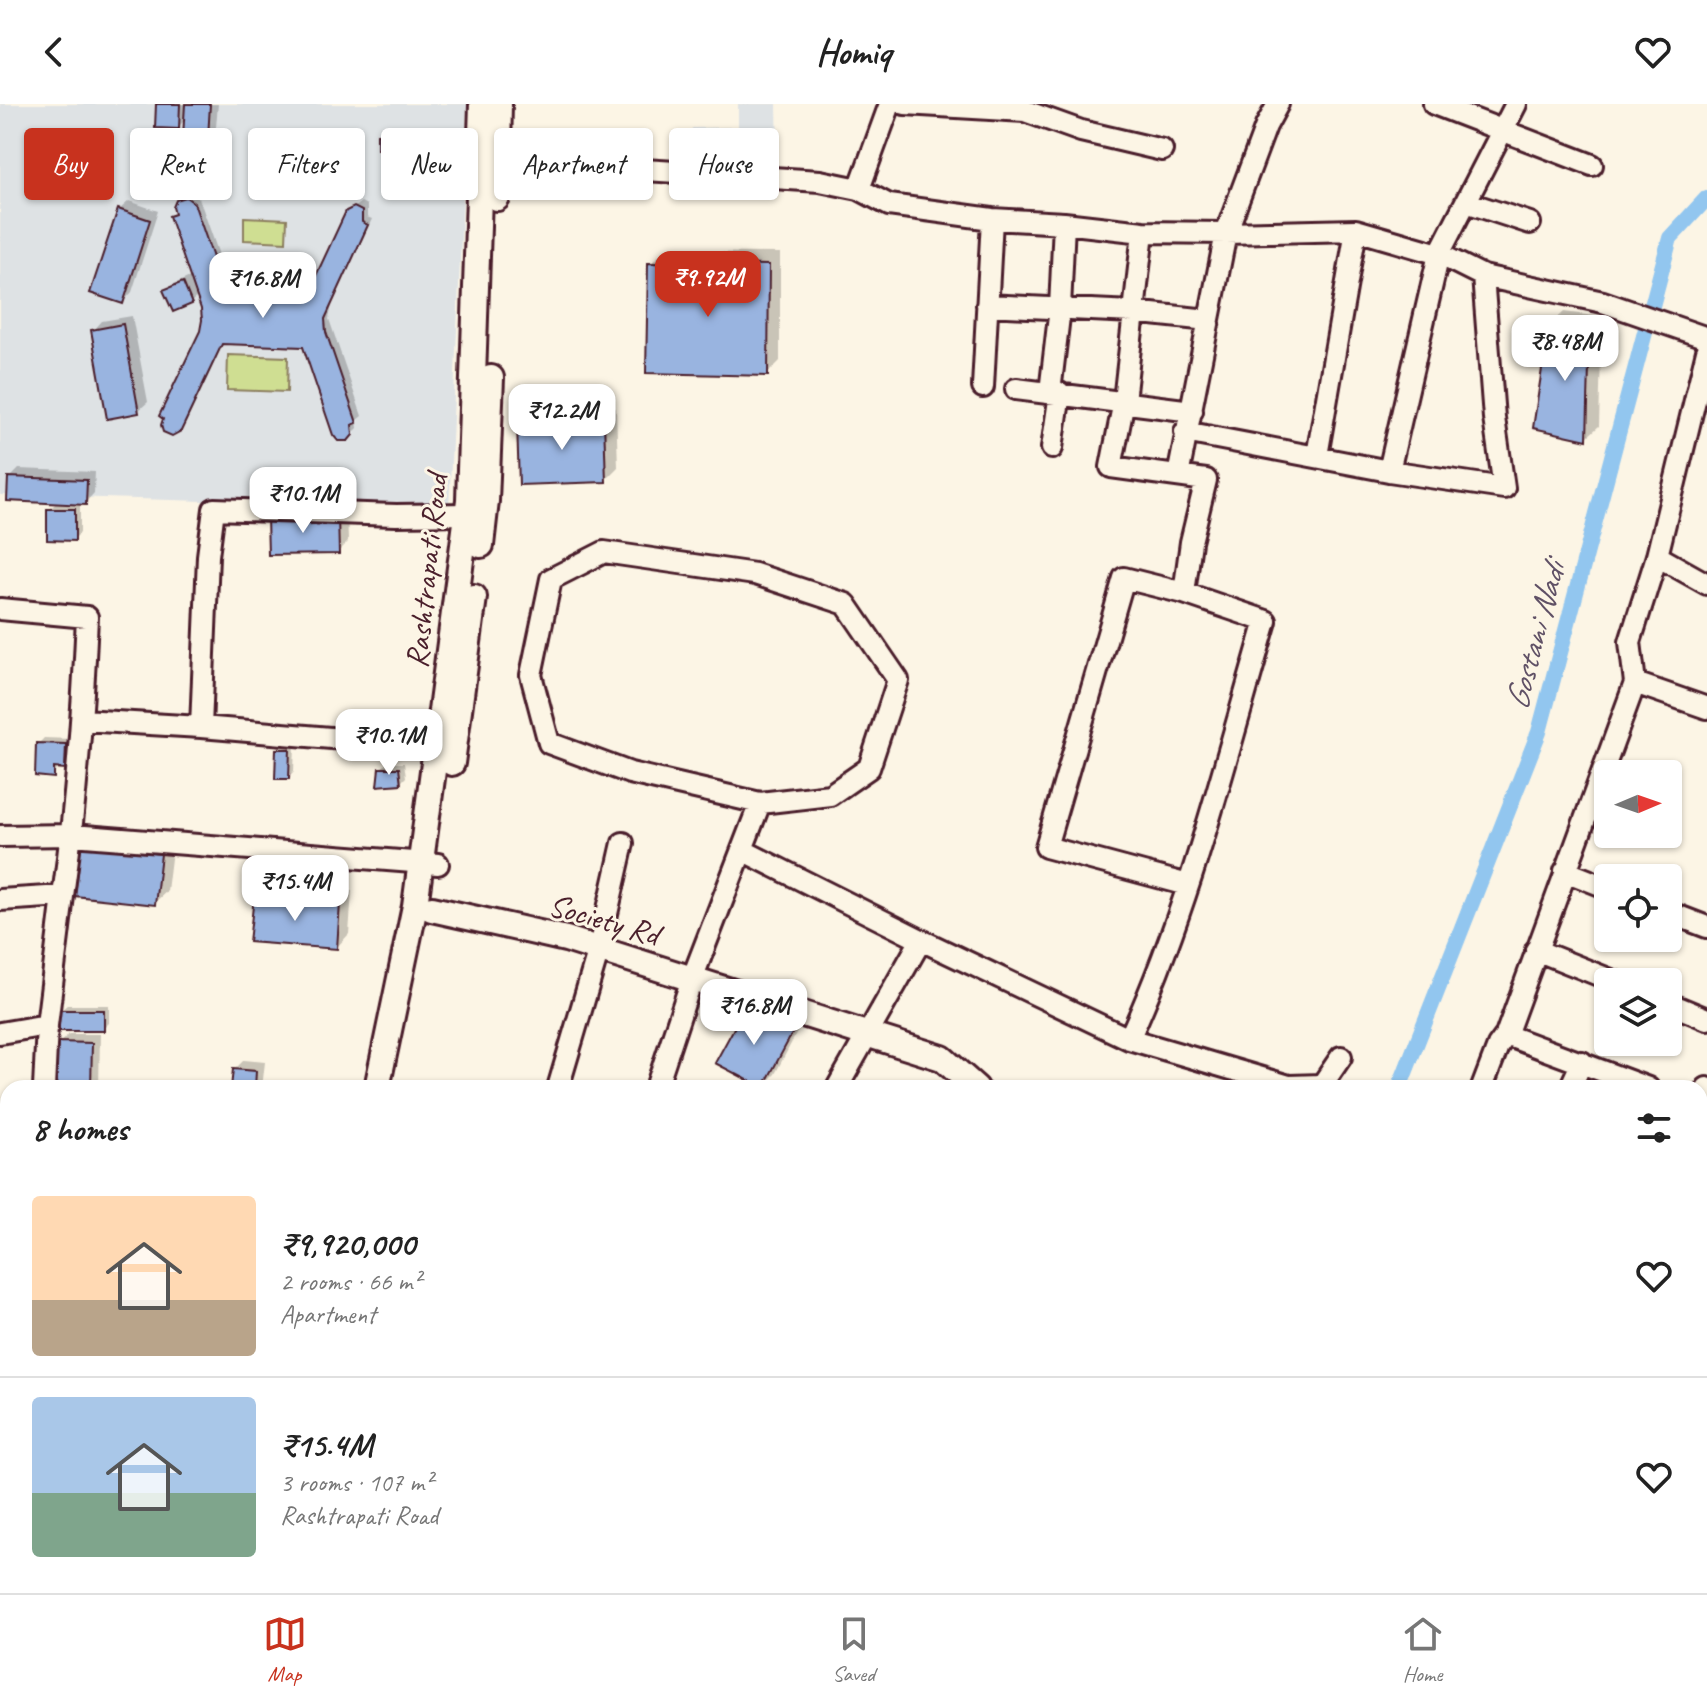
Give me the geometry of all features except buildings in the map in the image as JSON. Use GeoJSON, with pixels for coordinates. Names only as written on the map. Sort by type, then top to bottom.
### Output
{"type":"FeatureCollection","features":[{"type":"Feature","properties":{"kind":"street","name":"Rashtrapati Road"},"geometry":{"type":"LineString","coordinates":[[396,1080],[432,909],[430,864],[438,747],[468,514],[482,104]]}},
{"type":"Feature","properties":{"kind":"street","name":"Rashtrapati Road"},"geometry":{"type":"LineString","coordinates":[[499,104],[499,128]]}},
{"type":"Feature","properties":{"kind":"street"},"geometry":{"type":"LineString","coordinates":[[859,189],[890,104]]}},
{"type":"Feature","properties":{"kind":"street"},"geometry":{"type":"LineString","coordinates":[[905,104],[1025,111],[1081,131],[1162,150]]}},
{"type":"Feature","properties":{"kind":"street"},"geometry":{"type":"LineString","coordinates":[[1178,476],[1226,233],[1266,126],[1278,104]]}},
{"type":"Feature","properties":{"kind":"street"},"geometry":{"type":"LineString","coordinates":[[1434,104],[1592,165]]}},
{"type":"Feature","properties":{"kind":"street"},"geometry":{"type":"LineString","coordinates":[[1389,471],[1439,254],[1516,104]]}},
{"type":"Feature","properties":{"kind":"street"},"geometry":{"type":"LineString","coordinates":[[653,171],[820,181],[859,189],[889,205],[992,219],[1143,232],[1356,230],[1439,254],[1483,276],[1603,302],[1707,338]]}},
{"type":"Feature","properties":{"kind":"street","name":"Rashtrapati Road"},"geometry":{"type":"LineString","coordinates":[[379,1080],[415,906],[430,864],[486,501],[497,200]]}},
{"type":"Feature","properties":{"kind":"street"},"geometry":{"type":"LineString","coordinates":[[1466,202],[1530,223]]}},
{"type":"Feature","properties":{"kind":"street"},"geometry":{"type":"LineString","coordinates":[[983,387],[992,219]]}},
{"type":"Feature","properties":{"kind":"street"},"geometry":{"type":"LineString","coordinates":[[1052,448],[1064,223]]}},
{"type":"Feature","properties":{"kind":"street"},"geometry":{"type":"LineString","coordinates":[[1317,456],[1356,230]]}},
{"type":"Feature","properties":{"kind":"street"},"geometry":{"type":"LineString","coordinates":[[1143,232],[1124,401],[1111,467],[1206,480],[1191,542],[1184,593]]}},
{"type":"Feature","properties":{"kind":"street"},"geometry":{"type":"LineString","coordinates":[[1185,432],[1389,471],[1504,488],[1494,418],[1483,276]]}},
{"type":"Feature","properties":{"kind":"street"},"geometry":{"type":"LineString","coordinates":[[987,305],[1133,312],[1208,320]]}},
{"type":"Feature","properties":{"kind":"street"},"geometry":{"type":"LineString","coordinates":[[1485,1080],[1498,1046],[1506,1035],[1635,683],[1630,642],[1657,556],[1707,351]]}},
{"type":"Feature","properties":{"kind":"street"},"geometry":{"type":"LineString","coordinates":[[1016,389],[1192,411]]}},
{"type":"Feature","properties":{"kind":"street"},"geometry":{"type":"LineString","coordinates":[[201,727],[208,556],[214,509],[396,515],[468,514]]}},
{"type":"Feature","properties":{"kind":"street"},"geometry":{"type":"LineString","coordinates":[[604,552],[755,574],[846,604],[898,680],[869,768],[830,795],[760,803],[630,773],[549,743],[531,675],[551,579],[604,552]]}},
{"type":"Feature","properties":{"kind":"street"},"geometry":{"type":"LineString","coordinates":[[1657,556],[1707,584]]}},
{"type":"Feature","properties":{"kind":"street"},"geometry":{"type":"LineString","coordinates":[[1129,1039],[1157,977],[1188,885],[1266,621],[1184,593],[1124,578],[1046,847],[1188,885]]}},
{"type":"Feature","properties":{"kind":"street"},"geometry":{"type":"LineString","coordinates":[[0,609],[87,617],[72,835],[47,1025],[44,1080]]}},
{"type":"Feature","properties":{"kind":"street"},"geometry":{"type":"LineString","coordinates":[[1635,683],[1707,708]]}},
{"type":"Feature","properties":{"kind":"street"},"geometry":{"type":"LineString","coordinates":[[82,720],[438,747]]}},
{"type":"Feature","properties":{"kind":"street"},"geometry":{"type":"LineString","coordinates":[[659,1080],[692,979],[760,803]]}},
{"type":"Feature","properties":{"kind":"street"},"geometry":{"type":"LineString","coordinates":[[0,836],[72,835],[430,864]]}},
{"type":"Feature","properties":{"kind":"street"},"geometry":{"type":"LineString","coordinates":[[560,1080],[599,949],[623,843]]}},
{"type":"Feature","properties":{"kind":"street"},"geometry":{"type":"LineString","coordinates":[[742,850],[1129,1039],[1269,1080]]}},
{"type":"Feature","properties":{"kind":"street"},"geometry":{"type":"LineString","coordinates":[[1565,871],[1594,882]]}},
{"type":"Feature","properties":{"kind":"street"},"geometry":{"type":"LineString","coordinates":[[0,900],[63,896]]}},
{"type":"Feature","properties":{"kind":"street","name":"Society Rd"},"geometry":{"type":"LineString","coordinates":[[432,909],[599,949],[942,1058],[967,1080]]}},
{"type":"Feature","properties":{"kind":"street"},"geometry":{"type":"LineString","coordinates":[[1682,917],[1707,927]]}},
{"type":"Feature","properties":{"kind":"street"},"geometry":{"type":"LineString","coordinates":[[842,1080],[921,940]]}},
{"type":"Feature","properties":{"kind":"street"},"geometry":{"type":"LineString","coordinates":[[1536,950],[1594,973]]}},
{"type":"Feature","properties":{"kind":"street"},"geometry":{"type":"LineString","coordinates":[[1682,1009],[1707,1019]]}},
{"type":"Feature","properties":{"kind":"street"},"geometry":{"type":"LineString","coordinates":[[0,1033],[47,1025]]}},
{"type":"Feature","properties":{"kind":"street"},"geometry":{"type":"LineString","coordinates":[[1506,1035],[1628,1080]]}},
{"type":"Feature","properties":{"kind":"street"},"geometry":{"type":"LineString","coordinates":[[1325,1080],[1341,1057]]}},
{"type":"Feature","properties":{"kind":"street"},"geometry":{"type":"LineString","coordinates":[[1574,1080],[1582,1062]]}},
{"type":"Feature","properties":{"kind":"shaded area"},"geometry":{"type":"Polygon","coordinates":[[[0,104],[467,104],[466,128],[381,128],[381,200],[463,200],[449,508],[0,495],[0,104]]]}},
{"type":"Feature","properties":{"kind":"shaded area"},"geometry":{"type":"Polygon","coordinates":[[[738,104],[777,104],[778,128],[692,128],[738,127],[738,104]]]}},
{"type":"Feature","properties":{"kind":"green space"},"geometry":{"type":"Polygon","coordinates":[[[244,217],[287,219],[286,242],[244,240],[244,217]]]}},
{"type":"Feature","properties":{"kind":"green space"},"geometry":{"type":"Polygon","coordinates":[[[236,253],[294,255],[292,289],[235,287],[236,253]]]}},
{"type":"Feature","properties":{"kind":"green space"},"geometry":{"type":"Polygon","coordinates":[[[228,355],[288,357],[287,392],[227,390],[228,355]]]}},
{"type":"Feature","properties":{"kind":"waterway","name":"Gostani Nadi"},"geometry":{"type":"LineString","coordinates":[[1402,1080],[1539,732],[1670,238],[1707,198]]}}]}
